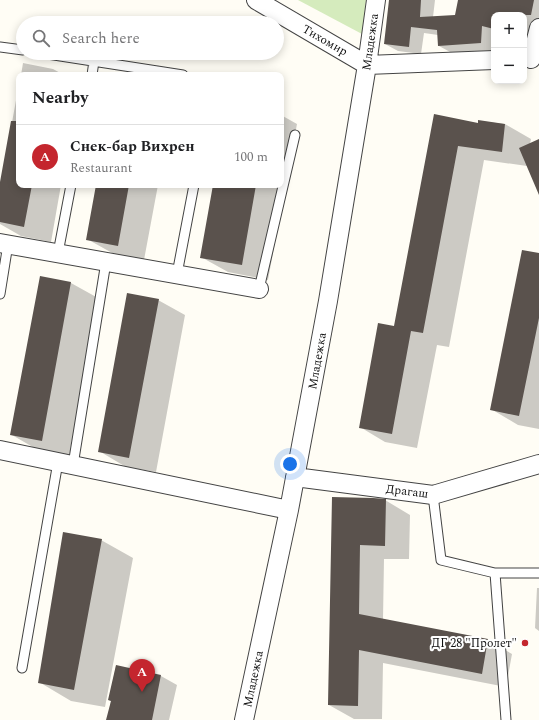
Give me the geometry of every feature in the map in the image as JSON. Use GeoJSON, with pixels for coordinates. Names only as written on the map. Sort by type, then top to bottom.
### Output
{"type":"FeatureCollection","features":[{"type":"Feature","properties":{"kind":"street","name":"Тихомир"},"geometry":{"type":"LineString","coordinates":[[256,0],[284,16]]}},
{"type":"Feature","properties":{"kind":"street","name":"Младежка"},"geometry":{"type":"LineString","coordinates":[[244,720],[289,510],[328,301],[376,0]]}},
{"type":"Feature","properties":{"kind":"street","name":"Тихомир"},"geometry":{"type":"LineString","coordinates":[[284,16],[367,64]]}},
{"type":"Feature","properties":{"kind":"street"},"geometry":{"type":"LineString","coordinates":[[531,59],[539,28]]}},
{"type":"Feature","properties":{"kind":"street"},"geometry":{"type":"LineString","coordinates":[[367,64],[491,60]]}},
{"type":"Feature","properties":{"kind":"street"},"geometry":{"type":"LineString","coordinates":[[4,243],[258,289]]}},
{"type":"Feature","properties":{"kind":"street"},"geometry":{"type":"LineString","coordinates":[[0,450],[289,510]]}},
{"type":"Feature","properties":{"kind":"street","name":"Драгаш"},"geometry":{"type":"LineString","coordinates":[[295,478],[433,495],[539,464]]}},
{"type":"Feature","properties":{"kind":"lane"},"geometry":{"type":"LineString","coordinates":[[0,47],[16,49]]}},
{"type":"Feature","properties":{"kind":"lane"},"geometry":{"type":"LineString","coordinates":[[87,60],[164,72]]}},
{"type":"Feature","properties":{"kind":"lane"},"geometry":{"type":"LineString","coordinates":[[92,72],[94,61]]}},
{"type":"Feature","properties":{"kind":"lane"},"geometry":{"type":"LineString","coordinates":[[284,181],[295,135]]}},
{"type":"Feature","properties":{"kind":"lane"},"geometry":{"type":"LineString","coordinates":[[58,253],[70,188]]}},
{"type":"Feature","properties":{"kind":"lane"},"geometry":{"type":"LineString","coordinates":[[177,274],[193,188]]}},
{"type":"Feature","properties":{"kind":"lane"},"geometry":{"type":"LineString","coordinates":[[258,289],[282,188]]}},
{"type":"Feature","properties":{"kind":"lane"},"geometry":{"type":"LineString","coordinates":[[0,294],[4,243]]}},
{"type":"Feature","properties":{"kind":"lane"},"geometry":{"type":"LineString","coordinates":[[22,668],[66,464],[106,262]]}},
{"type":"Feature","properties":{"kind":"lane"},"geometry":{"type":"LineString","coordinates":[[433,495],[440,560],[495,573],[539,573]]}},
{"type":"Feature","properties":{"kind":"lane"},"geometry":{"type":"LineString","coordinates":[[495,573],[506,720]]}},
{"type":"Feature","properties":{"kind":"green space"},"geometry":{"type":"Polygon","coordinates":[[[298,0],[366,0],[362,34],[298,0]]]}},
{"type":"Feature","properties":{"kind":"building"},"geometry":{"type":"Polygon","coordinates":[[[389,0],[421,0],[420,17],[455,15],[458,0],[534,0],[531,15],[527,15],[527,12],[491,12],[491,28],[482,26],[481,43],[438,46],[437,30],[411,27],[409,47],[384,44],[389,0]]]}},
{"type":"Feature","properties":{"kind":"building"},"geometry":{"type":"Polygon","coordinates":[[[434,114],[478,123],[478,120],[505,124],[502,152],[458,146],[423,333],[411,331],[392,434],[359,428],[378,323],[394,326],[434,114]]]}},
{"type":"Feature","properties":{"kind":"building"},"geometry":{"type":"Polygon","coordinates":[[[11,121],[16,121],[16,188],[31,188],[24,227],[0,222],[0,182],[11,121]]]}},
{"type":"Feature","properties":{"kind":"building"},"geometry":{"type":"Polygon","coordinates":[[[539,139],[539,195],[519,148],[539,139]]]}},
{"type":"Feature","properties":{"kind":"building"},"geometry":{"type":"Polygon","coordinates":[[[95,188],[128,188],[118,246],[86,240],[95,188]]]}},
{"type":"Feature","properties":{"kind":"building"},"geometry":{"type":"Polygon","coordinates":[[[212,188],[255,188],[242,265],[200,258],[212,188]]]}},
{"type":"Feature","properties":{"kind":"building"},"geometry":{"type":"Polygon","coordinates":[[[522,250],[539,253],[539,318],[519,416],[490,410],[522,250]]]}},
{"type":"Feature","properties":{"kind":"building"},"geometry":{"type":"Polygon","coordinates":[[[40,276],[71,282],[42,441],[10,435],[40,276]]]}},
{"type":"Feature","properties":{"kind":"building"},"geometry":{"type":"Polygon","coordinates":[[[127,293],[159,299],[129,458],[98,452],[127,293]]]}},
{"type":"Feature","properties":{"kind":"building"},"geometry":{"type":"Polygon","coordinates":[[[332,497],[386,499],[385,546],[360,545],[359,614],[488,639],[482,674],[359,650],[358,706],[328,705],[332,497]]]}},
{"type":"Feature","properties":{"kind":"building"},"geometry":{"type":"Polygon","coordinates":[[[63,532],[102,539],[74,690],[38,683],[63,532]]]}},
{"type":"Feature","properties":{"kind":"building"},"geometry":{"type":"Polygon","coordinates":[[[116,665],[161,675],[152,720],[106,720],[111,701],[108,700],[116,665]]]}},
{"type":"Feature","properties":{"kind":"place","name":"ДГ 28 \"Пролет\""},"geometry":{"type":"Point","coordinates":[525,643]}},
{"type":"Feature","properties":{"kind":"place","name":"Снек-бар Вихрен"},"geometry":{"type":"Point","coordinates":[142,692]}}]}
